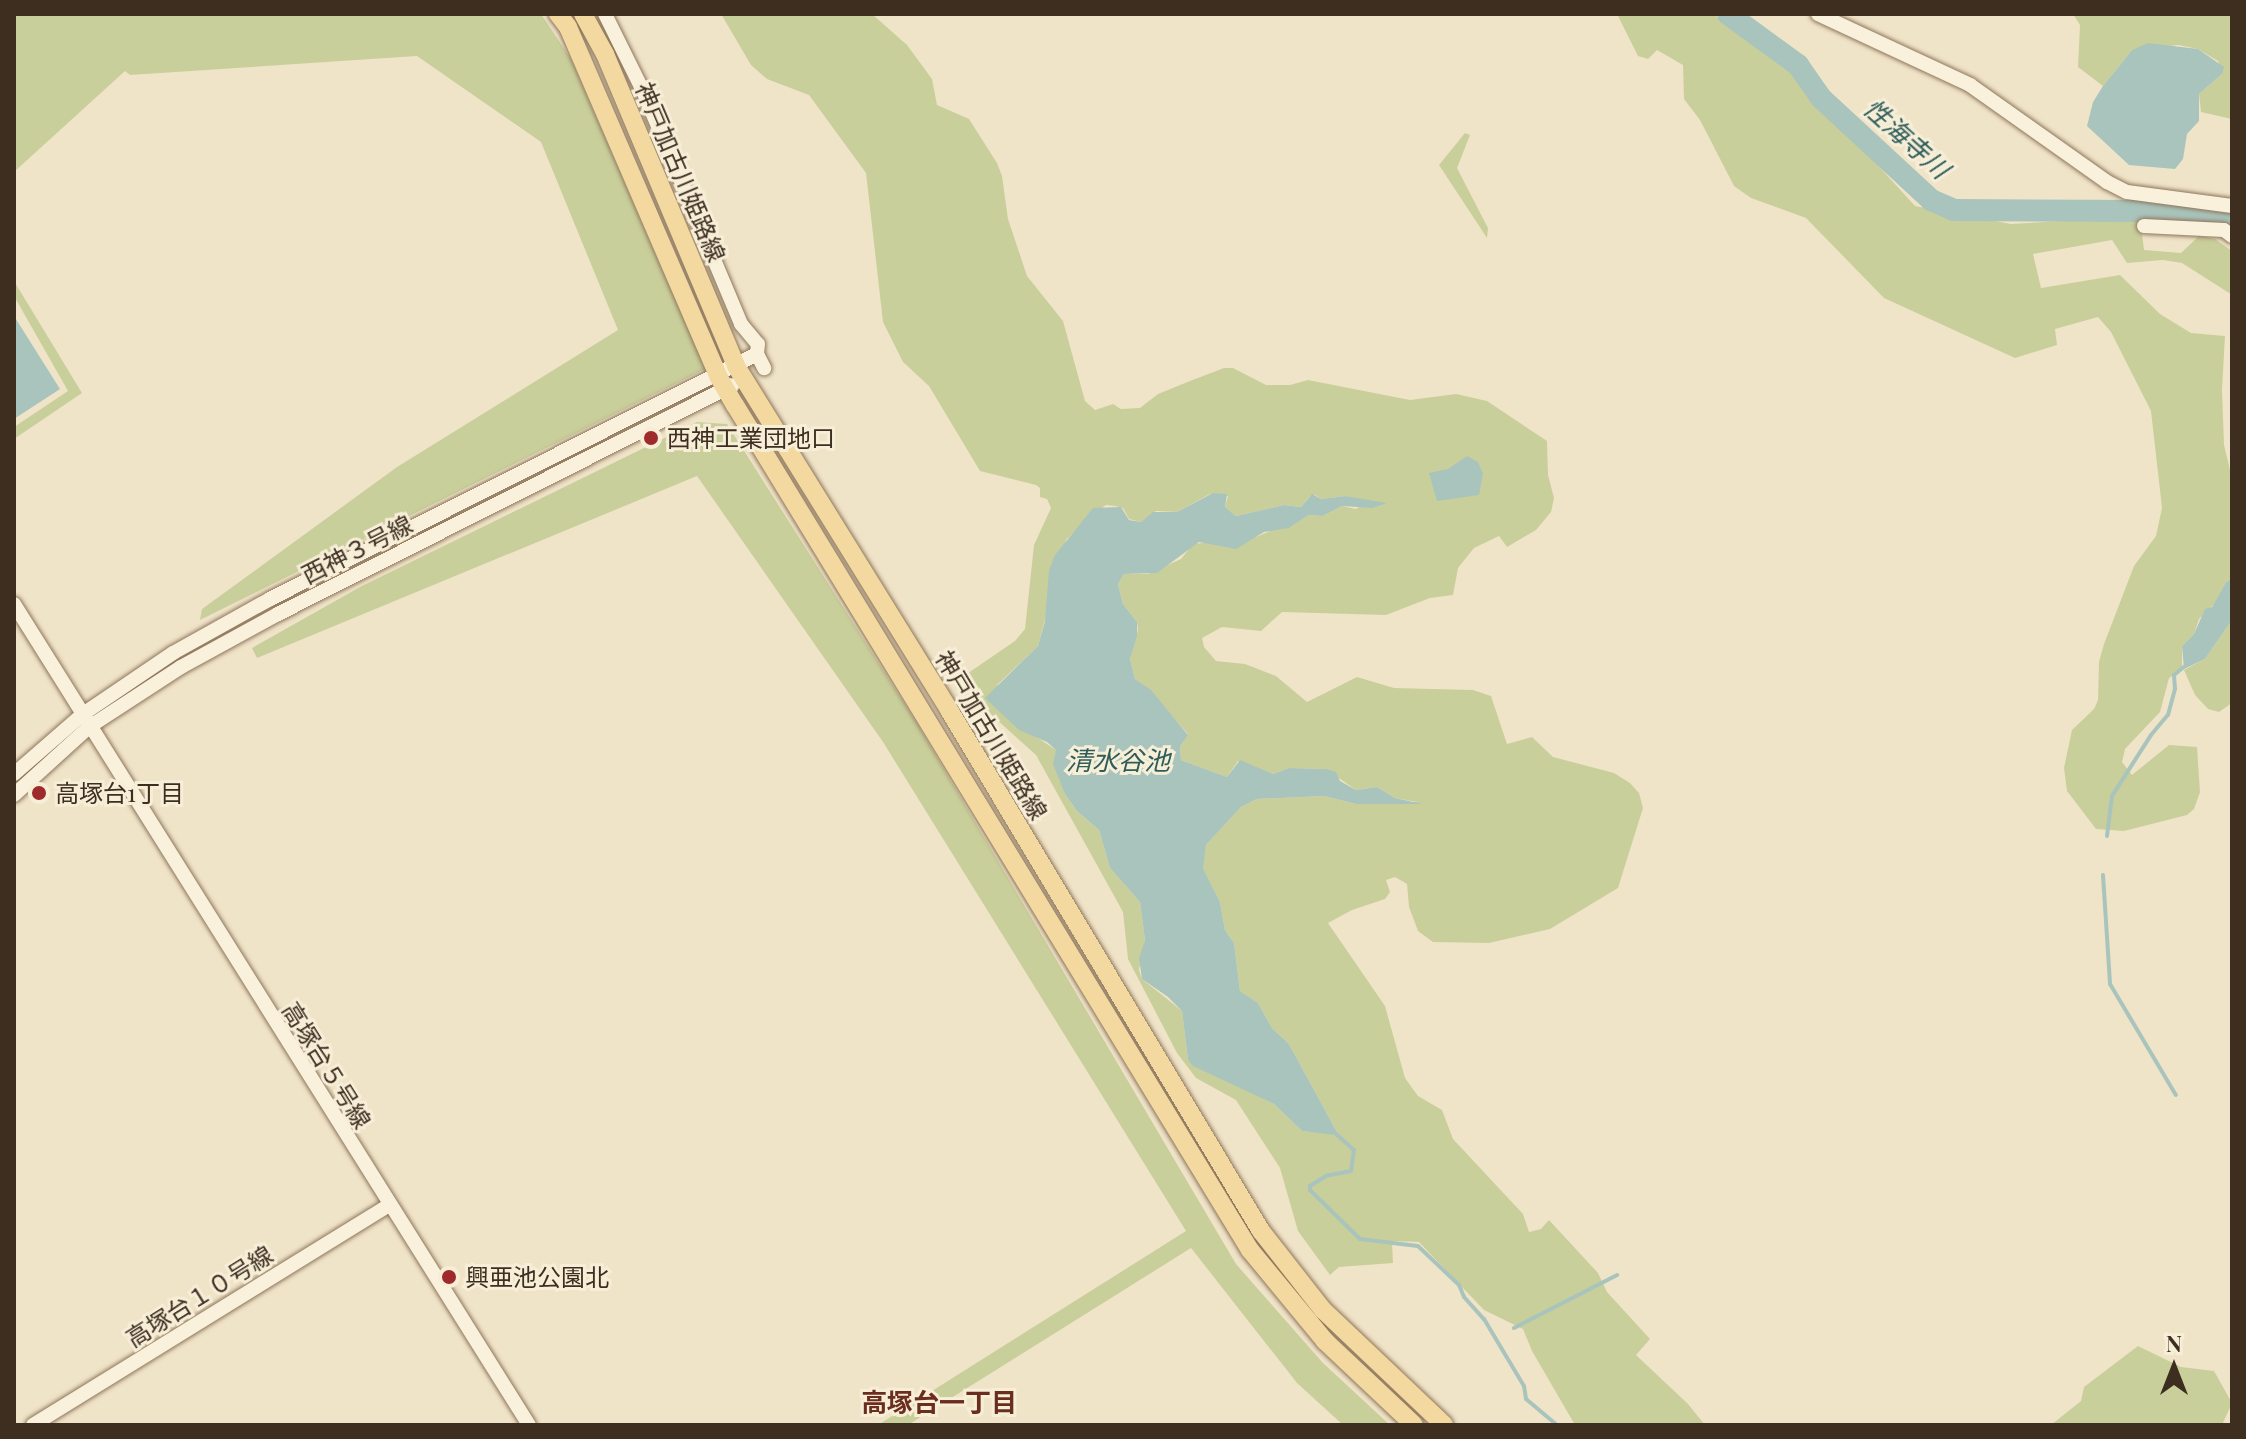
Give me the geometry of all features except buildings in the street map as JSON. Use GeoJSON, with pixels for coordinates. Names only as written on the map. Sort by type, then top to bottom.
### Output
{"type":"FeatureCollection","features":[{"type":"Feature","properties":{"kind":"main road","name":"神戸加古川姫路線"},"geometry":{"type":"LineString","coordinates":[[558,14],[568,27],[722,382],[1250,1250],[1325,1341],[1414,1425]]}},
{"type":"Feature","properties":{"kind":"main road","name":"神戸加古川姫路線"},"geometry":{"type":"LineString","coordinates":[[583,14],[605,54],[740,373],[949,710],[1261,1231],[1323,1310],[1444,1425]]}},
{"type":"Feature","properties":{"kind":"street"},"geometry":{"type":"LineString","coordinates":[[605,14],[644,93],[741,324],[758,344],[757,354],[764,368]]}},
{"type":"Feature","properties":{"kind":"street"},"geometry":{"type":"LineString","coordinates":[[1818,14],[1970,85],[2107,182],[2127,192],[2232,206]]}},
{"type":"Feature","properties":{"kind":"street"},"geometry":{"type":"LineString","coordinates":[[2144,226],[2224,230],[2232,236]]}},
{"type":"Feature","properties":{"kind":"street","name":"西神３号線"},"geometry":{"type":"LineString","coordinates":[[14,774],[173,653],[270,599],[740,373],[757,354]]}},
{"type":"Feature","properties":{"kind":"street","name":"高塚台５号線"},"geometry":{"type":"LineString","coordinates":[[14,604],[529,1425]]}},
{"type":"Feature","properties":{"kind":"street","name":"西神３号線"},"geometry":{"type":"LineString","coordinates":[[14,795],[86,721]]}},
{"type":"Feature","properties":{"kind":"street","name":"高塚台１０号線"},"geometry":{"type":"LineString","coordinates":[[33,1425],[389,1205]]}},
{"type":"Feature","properties":{"kind":"green space"},"geometry":{"type":"Polygon","coordinates":[[[14,14],[541,14],[571,59],[705,369],[200,620],[202,609],[397,467],[618,330],[541,142],[417,56],[130,75],[125,71],[14,172],[14,14]]]}},
{"type":"Feature","properties":{"kind":"green space"},"geometry":{"type":"Polygon","coordinates":[[[721,14],[872,14],[907,45],[932,79],[937,105],[969,119],[997,163],[1002,176],[1008,219],[1027,276],[1063,321],[1085,401],[1095,410],[1113,404],[1121,409],[1140,408],[1158,394],[1224,368],[1233,368],[1266,385],[1290,385],[1308,380],[1410,400],[1456,394],[1487,401],[1547,441],[1548,475],[1554,498],[1551,512],[1536,530],[1507,547],[1499,536],[1474,548],[1458,568],[1453,595],[1430,598],[1386,615],[1282,612],[1261,631],[1222,627],[1202,638],[1204,647],[1216,661],[1245,664],[1276,676],[1307,702],[1357,677],[1394,688],[1473,690],[1491,696],[1507,744],[1532,737],[1553,757],[1614,773],[1639,793],[1643,808],[1618,888],[1550,929],[1489,943],[1433,942],[1418,931],[1409,907],[1407,884],[1395,877],[1386,880],[1390,892],[1385,899],[1352,910],[1328,923],[1385,1006],[1405,1078],[1418,1096],[1442,1110],[1453,1139],[1523,1214],[1529,1232],[1541,1229],[1549,1220],[1598,1273],[1607,1292],[1650,1339],[1636,1355],[1688,1404],[1705,1425],[1575,1425],[1532,1351],[1523,1329],[1484,1310],[1419,1242],[1392,1241],[1393,1263],[1339,1267],[1330,1275],[1298,1231],[1280,1168],[1236,1100],[1196,1078],[1177,1053],[1128,959],[1123,912],[1036,755],[977,702],[972,689],[958,680],[1015,641],[1025,629],[1034,545],[1051,508],[1047,499],[1040,497],[1040,488],[1036,485],[980,471],[929,386],[903,362],[883,322],[866,173],[809,95],[767,79],[751,65],[721,14]],[[1210,494],[1177,512],[1156,511],[1141,522],[1129,519],[1123,508],[1106,505],[1089,517],[1066,540],[1038,646],[997,685],[1035,736],[1056,750],[1065,794],[1077,811],[1099,830],[1110,868],[1140,902],[1145,940],[1139,970],[1142,979],[1182,1011],[1188,1060],[1274,1104],[1302,1131],[1338,1134],[1289,1044],[1272,1028],[1258,1003],[1240,991],[1234,943],[1225,930],[1220,902],[1202,869],[1206,845],[1241,807],[1257,799],[1324,796],[1356,804],[1417,802],[1395,798],[1377,787],[1356,790],[1326,769],[1289,768],[1273,774],[1238,761],[1227,777],[1181,760],[1180,746],[1188,734],[1135,679],[1130,659],[1138,630],[1137,622],[1123,604],[1118,584],[1124,574],[1148,574],[1181,559],[1193,544],[1256,537],[1277,528],[1289,528],[1309,515],[1323,516],[1342,506],[1356,509],[1367,502],[1345,496],[1321,499],[1315,495],[1301,507],[1284,505],[1236,516],[1225,507],[1228,496],[1210,494]]]}},
{"type":"Feature","properties":{"kind":"green space"},"geometry":{"type":"Polygon","coordinates":[[[1617,14],[1713,14],[1793,72],[1915,206],[2011,224],[2140,217],[2144,250],[2181,253],[2199,236],[2215,239],[2232,251],[2232,292],[2229,293],[2182,263],[2163,260],[2127,263],[2112,240],[2033,254],[2041,288],[2120,275],[2160,314],[2191,333],[2225,336],[2222,390],[2224,445],[2232,478],[2232,579],[2226,582],[2214,604],[2199,619],[2194,634],[2182,646],[2182,669],[2169,678],[2160,712],[2125,749],[2122,762],[2132,775],[2169,745],[2197,747],[2200,792],[2194,809],[2187,815],[2124,831],[2096,829],[2067,791],[2064,768],[2072,730],[2094,709],[2098,700],[2099,662],[2104,644],[2134,566],[2156,536],[2162,508],[2151,411],[2111,332],[2098,317],[2055,329],[2057,345],[2015,358],[1884,298],[1806,218],[1751,198],[1734,186],[1700,120],[1684,99],[1683,65],[1657,50],[1648,59],[1638,56],[1617,14]]]}},
{"type":"Feature","properties":{"kind":"green space"},"geometry":{"type":"Polygon","coordinates":[[[2073,14],[2232,14],[2232,119],[2201,112],[2199,94],[2222,74],[2218,61],[2198,49],[2178,45],[2132,50],[2103,86],[2078,67],[2080,25],[2073,14]]]}},
{"type":"Feature","properties":{"kind":"green space"},"geometry":{"type":"Polygon","coordinates":[[[1465,133],[1470,135],[1457,168],[1488,228],[1487,238],[1439,165],[1465,133]]]}},
{"type":"Feature","properties":{"kind":"green space"},"geometry":{"type":"Polygon","coordinates":[[[14,281],[82,393],[14,439],[14,427],[68,391],[14,296],[14,281]]]}},
{"type":"Feature","properties":{"kind":"green space"},"geometry":{"type":"Polygon","coordinates":[[[697,422],[727,424],[916,722],[1236,1264],[1323,1363],[1390,1425],[1343,1425],[1297,1383],[1191,1248],[908,1425],[878,1425],[1186,1231],[883,742],[697,476],[257,658],[252,648],[360,587],[697,422]]]}},
{"type":"Feature","properties":{"kind":"green space"},"geometry":{"type":"Polygon","coordinates":[[[2232,620],[2232,703],[2219,712],[2208,709],[2195,695],[2184,670],[2205,659],[2232,620]]]}},
{"type":"Feature","properties":{"kind":"green space"},"geometry":{"type":"Polygon","coordinates":[[[2138,1346],[2181,1367],[2214,1371],[2232,1403],[2222,1425],[2051,1425],[2081,1401],[2084,1387],[2138,1346]]]}},
{"type":"Feature","properties":{"kind":"water"},"geometry":{"type":"Polygon","coordinates":[[[2148,43],[2198,49],[2224,67],[2222,74],[2199,94],[2199,121],[2187,134],[2183,159],[2175,169],[2129,165],[2087,126],[2093,102],[2103,86],[2132,50],[2148,43]]]}},
{"type":"Feature","properties":{"kind":"water"},"geometry":{"type":"Polygon","coordinates":[[[14,316],[60,389],[14,419],[14,316]]]}},
{"type":"Feature","properties":{"kind":"water"},"geometry":{"type":"Polygon","coordinates":[[[1467,456],[1478,462],[1483,474],[1479,495],[1437,501],[1429,473],[1448,469],[1467,456]]]}},
{"type":"Feature","properties":{"kind":"water","name":"清水谷池"},"geometry":{"type":"Polygon","coordinates":[[[1213,493],[1227,494],[1225,507],[1236,516],[1284,505],[1301,507],[1312,494],[1321,499],[1345,496],[1387,503],[1372,508],[1342,506],[1323,516],[1309,515],[1289,528],[1264,532],[1236,549],[1199,542],[1157,573],[1124,574],[1118,584],[1123,604],[1137,622],[1137,636],[1130,659],[1135,679],[1151,690],[1188,735],[1180,746],[1181,760],[1227,777],[1240,760],[1273,774],[1289,768],[1326,769],[1336,772],[1340,781],[1356,790],[1377,787],[1395,798],[1423,804],[1356,804],[1324,796],[1257,799],[1241,807],[1206,845],[1203,869],[1220,902],[1225,930],[1234,943],[1240,991],[1258,1003],[1272,1028],[1289,1044],[1338,1134],[1335,1135],[1302,1131],[1274,1104],[1193,1066],[1188,1060],[1182,1011],[1142,979],[1139,958],[1145,940],[1140,902],[1110,868],[1099,830],[1077,811],[1065,794],[1053,764],[1056,750],[1047,742],[1019,730],[985,698],[1038,646],[1045,621],[1049,570],[1055,555],[1093,508],[1121,507],[1129,520],[1141,522],[1153,512],[1177,512],[1213,493]]]}},
{"type":"Feature","properties":{"kind":"water"},"geometry":{"type":"Polygon","coordinates":[[[2232,579],[2232,620],[2205,659],[2184,669],[2182,646],[2194,634],[2205,609],[2212,607],[2226,582],[2232,579]]]}},
{"type":"Feature","properties":{"kind":"waterway","name":"性海寺川"},"geometry":{"type":"LineString","coordinates":[[1728,14],[1798,65],[1821,98],[1931,200],[1954,210],[2144,211],[2223,218],[2232,223]]}},
{"type":"Feature","properties":{"kind":"waterway"},"geometry":{"type":"LineString","coordinates":[[2107,836],[2112,796],[2151,735],[2168,715],[2175,689],[2174,675],[2184,667]]}},
{"type":"Feature","properties":{"kind":"waterway"},"geometry":{"type":"LineString","coordinates":[[2103,875],[2110,984],[2176,1095]]}},
{"type":"Feature","properties":{"kind":"waterway"},"geometry":{"type":"LineString","coordinates":[[1336,1134],[1354,1150],[1351,1171],[1326,1176],[1310,1186],[1310,1190],[1360,1239],[1418,1246],[1459,1285],[1464,1297],[1484,1319],[1524,1386],[1526,1399],[1557,1425]]}},
{"type":"Feature","properties":{"kind":"waterway"},"geometry":{"type":"LineString","coordinates":[[1514,1328],[1617,1275]]}},
{"type":"Feature","properties":{"kind":"place","name":"西神工業団地口"},"geometry":{"type":"Point","coordinates":[651,438]}},
{"type":"Feature","properties":{"kind":"place","name":"高塚台1丁目"},"geometry":{"type":"Point","coordinates":[39,793]}},
{"type":"Feature","properties":{"kind":"place","name":"興亜池公園北"},"geometry":{"type":"Point","coordinates":[449,1277]}},
{"type":"Feature","properties":{"kind":"district","name":"高塚台一丁目"},"geometry":{"type":"Point","coordinates":[939,1402]}}]}
